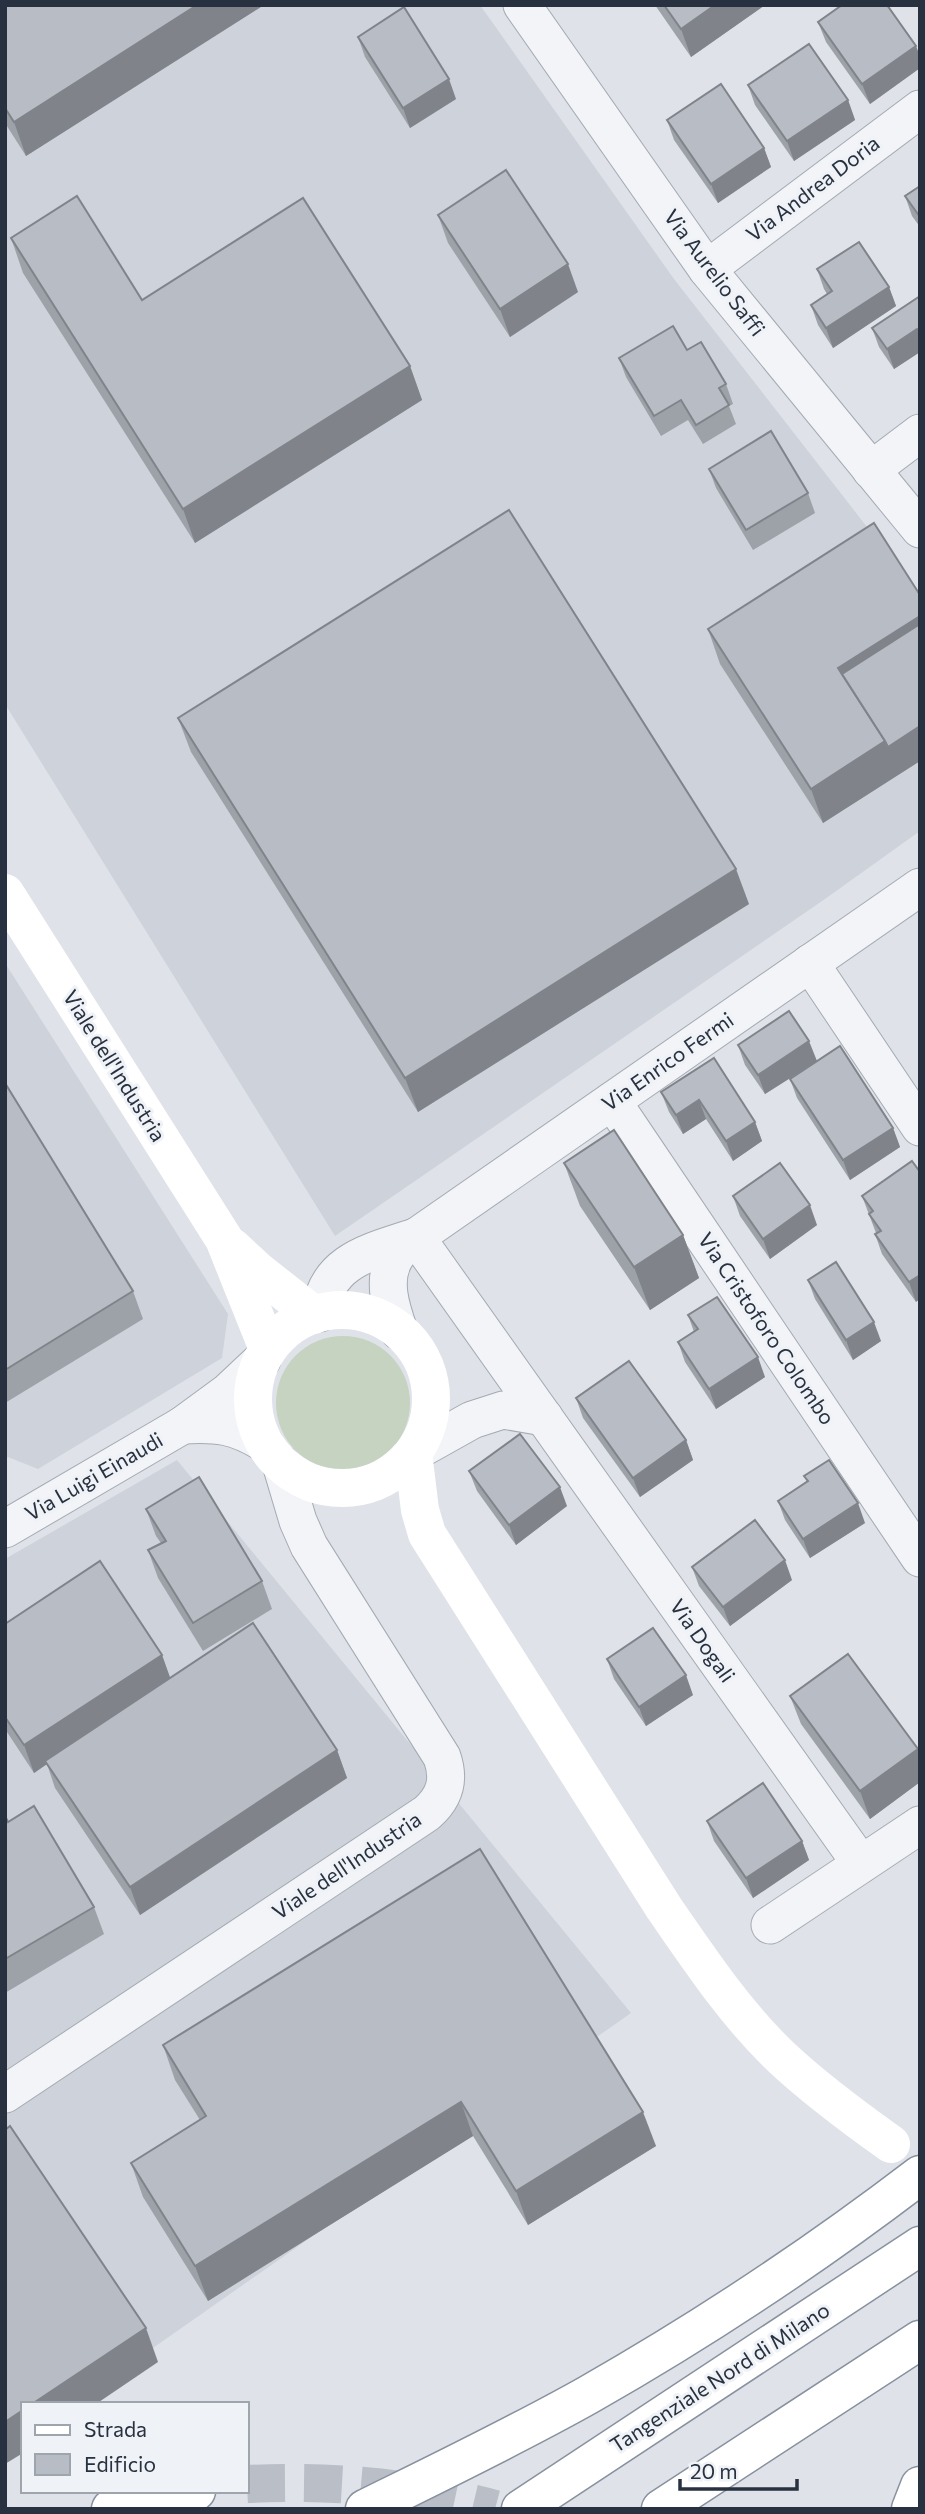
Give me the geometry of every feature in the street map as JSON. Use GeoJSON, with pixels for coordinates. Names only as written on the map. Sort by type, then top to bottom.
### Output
{"type":"FeatureCollection","features":[{"type":"Feature","properties":{"kind":"main road","name":"Viale dell'Industria"},"geometry":{"type":"LineString","coordinates":[[5,893],[224,1238],[265,1355]]}},
{"type":"Feature","properties":{"kind":"main road","name":"Viale dell'Industria"},"geometry":{"type":"LineString","coordinates":[[224,1238],[258,1271],[317,1314]]}},
{"type":"Feature","properties":{"kind":"main road"},"geometry":{"type":"LineString","coordinates":[[347,1489],[374,1482],[388,1475],[413,1453],[427,1428],[431,1410],[430,1387],[419,1354],[400,1331],[383,1320],[359,1312],[335,1310],[317,1314],[289,1328],[265,1355],[254,1389],[253,1407],[259,1432],[273,1454],[297,1476],[312,1483],[376,1497],[400,1511],[427,1534]]}},
{"type":"Feature","properties":{"kind":"main road"},"geometry":{"type":"LineString","coordinates":[[413,1453],[420,1510],[427,1534],[650,1886],[702,1963],[780,2056],[835,2104],[891,2144]]}},
{"type":"Feature","properties":{"kind":"main road"},"geometry":{"type":"LineString","coordinates":[[365,2509],[588,2395],[729,2310],[838,2236],[920,2175]]}},
{"type":"Feature","properties":{"kind":"main road","name":"Tangenziale Nord di Milano"},"geometry":{"type":"LineString","coordinates":[[521,2509],[920,2246]]}},
{"type":"Feature","properties":{"kind":"main road"},"geometry":{"type":"LineString","coordinates":[[661,2509],[920,2340]]}},
{"type":"Feature","properties":{"kind":"main road"},"geometry":{"type":"LineString","coordinates":[[911,2509],[920,2486]]}},
{"type":"Feature","properties":{"kind":"main road"},"geometry":{"type":"LineString","coordinates":[[111,2509],[187,2493]]}},
{"type":"Feature","properties":{"kind":"street","name":"Via Aurelio Saffi"},"geometry":{"type":"LineString","coordinates":[[522,5],[707,269],[920,529]]}},
{"type":"Feature","properties":{"kind":"street","name":"Via Andrea Doria"},"geometry":{"type":"LineString","coordinates":[[707,269],[920,109]]}},
{"type":"Feature","properties":{"kind":"street"},"geometry":{"type":"LineString","coordinates":[[871,470],[920,433]]}},
{"type":"Feature","properties":{"kind":"street","name":"Via Enrico Fermi"},"geometry":{"type":"LineString","coordinates":[[400,1331],[392,1311],[388,1274],[396,1255],[416,1237],[920,887]]}},
{"type":"Feature","properties":{"kind":"street"},"geometry":{"type":"LineString","coordinates":[[810,963],[920,1127]]}},
{"type":"Feature","properties":{"kind":"street","name":"Via Cristoforo Colombo"},"geometry":{"type":"LineString","coordinates":[[612,1101],[920,1558]]}},
{"type":"Feature","properties":{"kind":"street","name":"Via Enrico Fermi"},"geometry":{"type":"LineString","coordinates":[[317,1314],[327,1283],[338,1270],[375,1251],[416,1237]]}},
{"type":"Feature","properties":{"kind":"street","name":"Via Dogali"},"geometry":{"type":"LineString","coordinates":[[416,1237],[861,1864]]}},
{"type":"Feature","properties":{"kind":"street","name":"Via Luigi Einaudi"},"geometry":{"type":"LineString","coordinates":[[5,1529],[183,1424],[228,1392],[265,1355]]}},
{"type":"Feature","properties":{"kind":"street"},"geometry":{"type":"LineString","coordinates":[[413,1453],[472,1420],[495,1412],[503,1410],[544,1417]]}},
{"type":"Feature","properties":{"kind":"street","name":"Via Luigi Einaudi"},"geometry":{"type":"LineString","coordinates":[[183,1424],[211,1423],[235,1427],[273,1454]]}},
{"type":"Feature","properties":{"kind":"street","name":"Viale dell'Industria"},"geometry":{"type":"LineString","coordinates":[[5,2094],[427,1813],[435,1807],[444,1792],[446,1776],[442,1758],[309,1546],[273,1454]]}},
{"type":"Feature","properties":{"kind":"street"},"geometry":{"type":"LineString","coordinates":[[770,1925],[920,1825]]}},
{"type":"Feature","properties":{"kind":"shaded area"},"geometry":{"type":"Polygon","coordinates":[[[5,5],[480,5],[674,279],[920,595],[920,831],[335,1236],[5,704],[5,5]]]}},
{"type":"Feature","properties":{"kind":"shaded area"},"geometry":{"type":"Polygon","coordinates":[[[5,963],[228,1314],[222,1358],[38,1469],[8,1457],[5,1459],[5,963]]]}},
{"type":"Feature","properties":{"kind":"shaded area"},"geometry":{"type":"Polygon","coordinates":[[[177,1460],[631,2013],[83,2397],[21,2402],[21,2409],[5,2446],[5,1559],[177,1460]]]}},
{"type":"Feature","properties":{"kind":"green space"},"geometry":{"type":"Polygon","coordinates":[[[343,1336],[369,1341],[391,1355],[405,1377],[410,1403],[405,1429],[391,1451],[369,1465],[343,1470],[317,1465],[295,1451],[281,1429],[276,1403],[281,1377],[295,1355],[317,1341],[343,1336]]]}},
{"type":"Feature","properties":{"kind":"building"},"geometry":{"type":"Polygon","coordinates":[[[5,5],[197,5],[14,122],[5,108],[5,5]]]}},
{"type":"Feature","properties":{"kind":"building"},"geometry":{"type":"Polygon","coordinates":[[[664,5],[715,5],[681,29],[664,5]]]}},
{"type":"Feature","properties":{"kind":"building"},"geometry":{"type":"Polygon","coordinates":[[[842,5],[887,5],[916,46],[862,84],[818,22],[842,5]]]}},
{"type":"Feature","properties":{"kind":"building"},"geometry":{"type":"Polygon","coordinates":[[[404,7],[449,79],[403,108],[358,37],[404,7]]]}},
{"type":"Feature","properties":{"kind":"building"},"geometry":{"type":"Polygon","coordinates":[[[809,44],[848,100],[787,141],[748,85],[809,44]]]}},
{"type":"Feature","properties":{"kind":"building"},"geometry":{"type":"Polygon","coordinates":[[[721,84],[764,148],[711,184],[667,120],[721,84]]]}},
{"type":"Feature","properties":{"kind":"building"},"geometry":{"type":"Polygon","coordinates":[[[506,170],[568,264],[500,309],[438,215],[506,170]]]}},
{"type":"Feature","properties":{"kind":"building"},"geometry":{"type":"Polygon","coordinates":[[[920,186],[920,217],[905,196],[920,186]]]}},
{"type":"Feature","properties":{"kind":"building"},"geometry":{"type":"Polygon","coordinates":[[[77,196],[142,300],[303,198],[410,366],[183,509],[11,238],[77,196]]]}},
{"type":"Feature","properties":{"kind":"building"},"geometry":{"type":"Polygon","coordinates":[[[859,242],[889,287],[826,328],[811,305],[832,291],[817,269],[859,242]]]}},
{"type":"Feature","properties":{"kind":"building"},"geometry":{"type":"Polygon","coordinates":[[[920,296],[920,332],[917,329],[887,349],[872,328],[920,296]]]}},
{"type":"Feature","properties":{"kind":"building"},"geometry":{"type":"Polygon","coordinates":[[[673,326],[687,350],[701,342],[726,384],[719,388],[729,405],[696,425],[681,400],[654,416],[619,358],[673,326]]]}},
{"type":"Feature","properties":{"kind":"building"},"geometry":{"type":"Polygon","coordinates":[[[771,431],[808,493],[746,530],[709,469],[771,431]]]}},
{"type":"Feature","properties":{"kind":"building"},"geometry":{"type":"Polygon","coordinates":[[[509,510],[736,869],[405,1078],[178,718],[509,510]]]}},
{"type":"Feature","properties":{"kind":"building"},"geometry":{"type":"Polygon","coordinates":[[[874,523],[920,595],[920,616],[838,668],[885,741],[811,789],[708,629],[874,523]]]}},
{"type":"Feature","properties":{"kind":"building"},"geometry":{"type":"Polygon","coordinates":[[[920,624],[920,726],[888,747],[842,674],[920,624]]]}},
{"type":"Feature","properties":{"kind":"building"},"geometry":{"type":"Polygon","coordinates":[[[789,1011],[809,1041],[758,1075],[738,1045],[789,1011]]]}},
{"type":"Feature","properties":{"kind":"building"},"geometry":{"type":"Polygon","coordinates":[[[840,1046],[893,1128],[843,1160],[790,1079],[840,1046]]]}},
{"type":"Feature","properties":{"kind":"building"},"geometry":{"type":"Polygon","coordinates":[[[714,1058],[755,1122],[726,1141],[699,1100],[676,1115],[661,1092],[714,1058]]]}},
{"type":"Feature","properties":{"kind":"building"},"geometry":{"type":"Polygon","coordinates":[[[5,1083],[133,1291],[5,1370],[5,1083]]]}},
{"type":"Feature","properties":{"kind":"building"},"geometry":{"type":"Polygon","coordinates":[[[614,1130],[683,1235],[634,1267],[564,1163],[614,1130]]]}},
{"type":"Feature","properties":{"kind":"building"},"geometry":{"type":"Polygon","coordinates":[[[912,1161],[920,1172],[920,1275],[909,1282],[875,1234],[881,1231],[869,1214],[873,1211],[862,1196],[912,1161]]]}},
{"type":"Feature","properties":{"kind":"building"},"geometry":{"type":"Polygon","coordinates":[[[780,1163],[810,1205],[763,1239],[733,1196],[780,1163]]]}},
{"type":"Feature","properties":{"kind":"building"},"geometry":{"type":"Polygon","coordinates":[[[836,1262],[874,1322],[846,1340],[808,1280],[836,1262]]]}},
{"type":"Feature","properties":{"kind":"building"},"geometry":{"type":"Polygon","coordinates":[[[717,1297],[758,1357],[709,1389],[678,1342],[698,1329],[688,1315],[717,1297]]]}},
{"type":"Feature","properties":{"kind":"building"},"geometry":{"type":"Polygon","coordinates":[[[629,1361],[686,1440],[633,1478],[576,1398],[629,1361]]]}},
{"type":"Feature","properties":{"kind":"building"},"geometry":{"type":"Polygon","coordinates":[[[520,1434],[560,1487],[509,1525],[469,1471],[520,1434]]]}},
{"type":"Feature","properties":{"kind":"building"},"geometry":{"type":"Polygon","coordinates":[[[829,1460],[858,1503],[803,1539],[778,1501],[808,1481],[804,1476],[829,1460]]]}},
{"type":"Feature","properties":{"kind":"building"},"geometry":{"type":"Polygon","coordinates":[[[199,1477],[262,1581],[193,1623],[148,1550],[166,1541],[146,1509],[199,1477]]]}},
{"type":"Feature","properties":{"kind":"building"},"geometry":{"type":"Polygon","coordinates":[[[755,1520],[785,1560],[723,1607],[692,1567],[755,1520]]]}},
{"type":"Feature","properties":{"kind":"building"},"geometry":{"type":"Polygon","coordinates":[[[100,1561],[162,1655],[24,1745],[5,1717],[5,1624],[100,1561]]]}},
{"type":"Feature","properties":{"kind":"building"},"geometry":{"type":"Polygon","coordinates":[[[253,1623],[337,1750],[130,1887],[45,1761],[253,1623]]]}},
{"type":"Feature","properties":{"kind":"building"},"geometry":{"type":"Polygon","coordinates":[[[653,1628],[686,1675],[639,1707],[607,1659],[653,1628]]]}},
{"type":"Feature","properties":{"kind":"building"},"geometry":{"type":"Polygon","coordinates":[[[848,1654],[918,1749],[860,1791],[790,1696],[848,1654]]]}},
{"type":"Feature","properties":{"kind":"building"},"geometry":{"type":"Polygon","coordinates":[[[763,1783],[802,1841],[746,1878],[707,1821],[763,1783]]]}},
{"type":"Feature","properties":{"kind":"building"},"geometry":{"type":"Polygon","coordinates":[[[34,1806],[94,1907],[5,1959],[5,1816],[8,1822],[34,1806]]]}},
{"type":"Feature","properties":{"kind":"building"},"geometry":{"type":"Polygon","coordinates":[[[480,1849],[643,2112],[516,2191],[461,2102],[195,2266],[131,2163],[206,2116],[163,2045],[480,1849]]]}},
{"type":"Feature","properties":{"kind":"building"},"geometry":{"type":"Polygon","coordinates":[[[10,2126],[146,2328],[35,2402],[21,2402],[21,2411],[5,2422],[5,2130],[10,2126]]]}},
{"type":"Feature","properties":{"kind":"tunnel"},"geometry":{"type":"LineString","coordinates":[[248,2484],[341,2484],[403,2490],[495,2509]]}}]}
